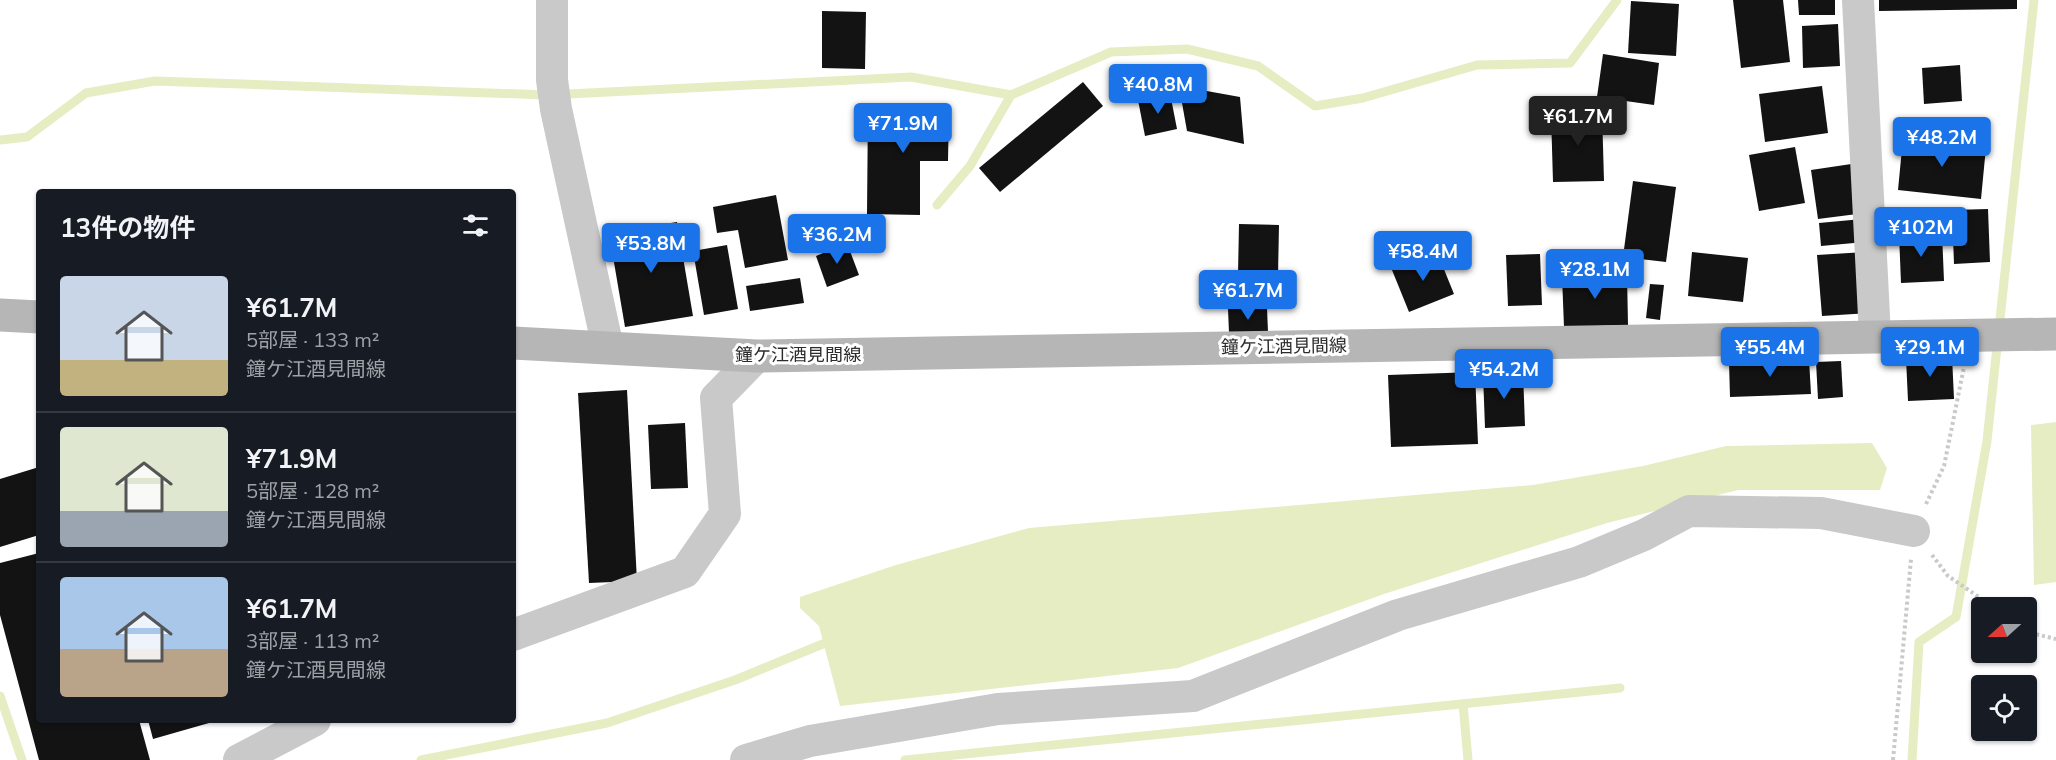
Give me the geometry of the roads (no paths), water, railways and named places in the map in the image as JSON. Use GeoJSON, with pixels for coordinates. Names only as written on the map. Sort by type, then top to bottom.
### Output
{"type":"FeatureCollection","features":[{"type":"Feature","properties":{"kind":"main road"},"geometry":{"type":"LineString","coordinates":[[0,315],[36,317]]}},
{"type":"Feature","properties":{"kind":"main road","name":"鐘ケ江酒見間線"},"geometry":{"type":"LineString","coordinates":[[516,343],[757,356],[2056,334]]}},
{"type":"Feature","properties":{"kind":"street"},"geometry":{"type":"LineString","coordinates":[[552,0],[552,80],[556,110],[608,348]]}},
{"type":"Feature","properties":{"kind":"street"},"geometry":{"type":"LineString","coordinates":[[1858,0],[1875,336]]}},
{"type":"Feature","properties":{"kind":"street"},"geometry":{"type":"LineString","coordinates":[[516,634],[685,572],[725,514],[716,398],[757,356]]}},
{"type":"Feature","properties":{"kind":"street"},"geometry":{"type":"LineString","coordinates":[[746,760],[810,741],[998,709],[1193,696],[1398,615],[1579,562],[1644,535],[1689,511],[1821,513],[1914,531]]}},
{"type":"Feature","properties":{"kind":"street"},"geometry":{"type":"LineString","coordinates":[[239,760],[309,723]]}},
{"type":"Feature","properties":{"kind":"waterway"},"geometry":{"type":"LineString","coordinates":[[937,205],[970,166],[1011,95],[1111,52],[1187,49],[1258,66],[1315,106],[1363,98],[1477,65],[1570,63],[1617,0]]}},
{"type":"Feature","properties":{"kind":"waterway"},"geometry":{"type":"LineString","coordinates":[[1912,760],[1919,642],[1956,617],[1987,441],[2034,0]]}},
{"type":"Feature","properties":{"kind":"waterway"},"geometry":{"type":"LineString","coordinates":[[0,140],[27,137],[86,93],[155,81],[548,95],[911,77],[1011,95]]}},
{"type":"Feature","properties":{"kind":"waterway"},"geometry":{"type":"LineString","coordinates":[[421,760],[607,723],[735,680],[835,639]]}},
{"type":"Feature","properties":{"kind":"waterway"},"geometry":{"type":"LineString","coordinates":[[905,760],[1620,688]]}},
{"type":"Feature","properties":{"kind":"waterway"},"geometry":{"type":"LineString","coordinates":[[0,696],[22,760]]}},
{"type":"Feature","properties":{"kind":"waterway"},"geometry":{"type":"LineString","coordinates":[[1463,704],[1468,760]]}}]}
